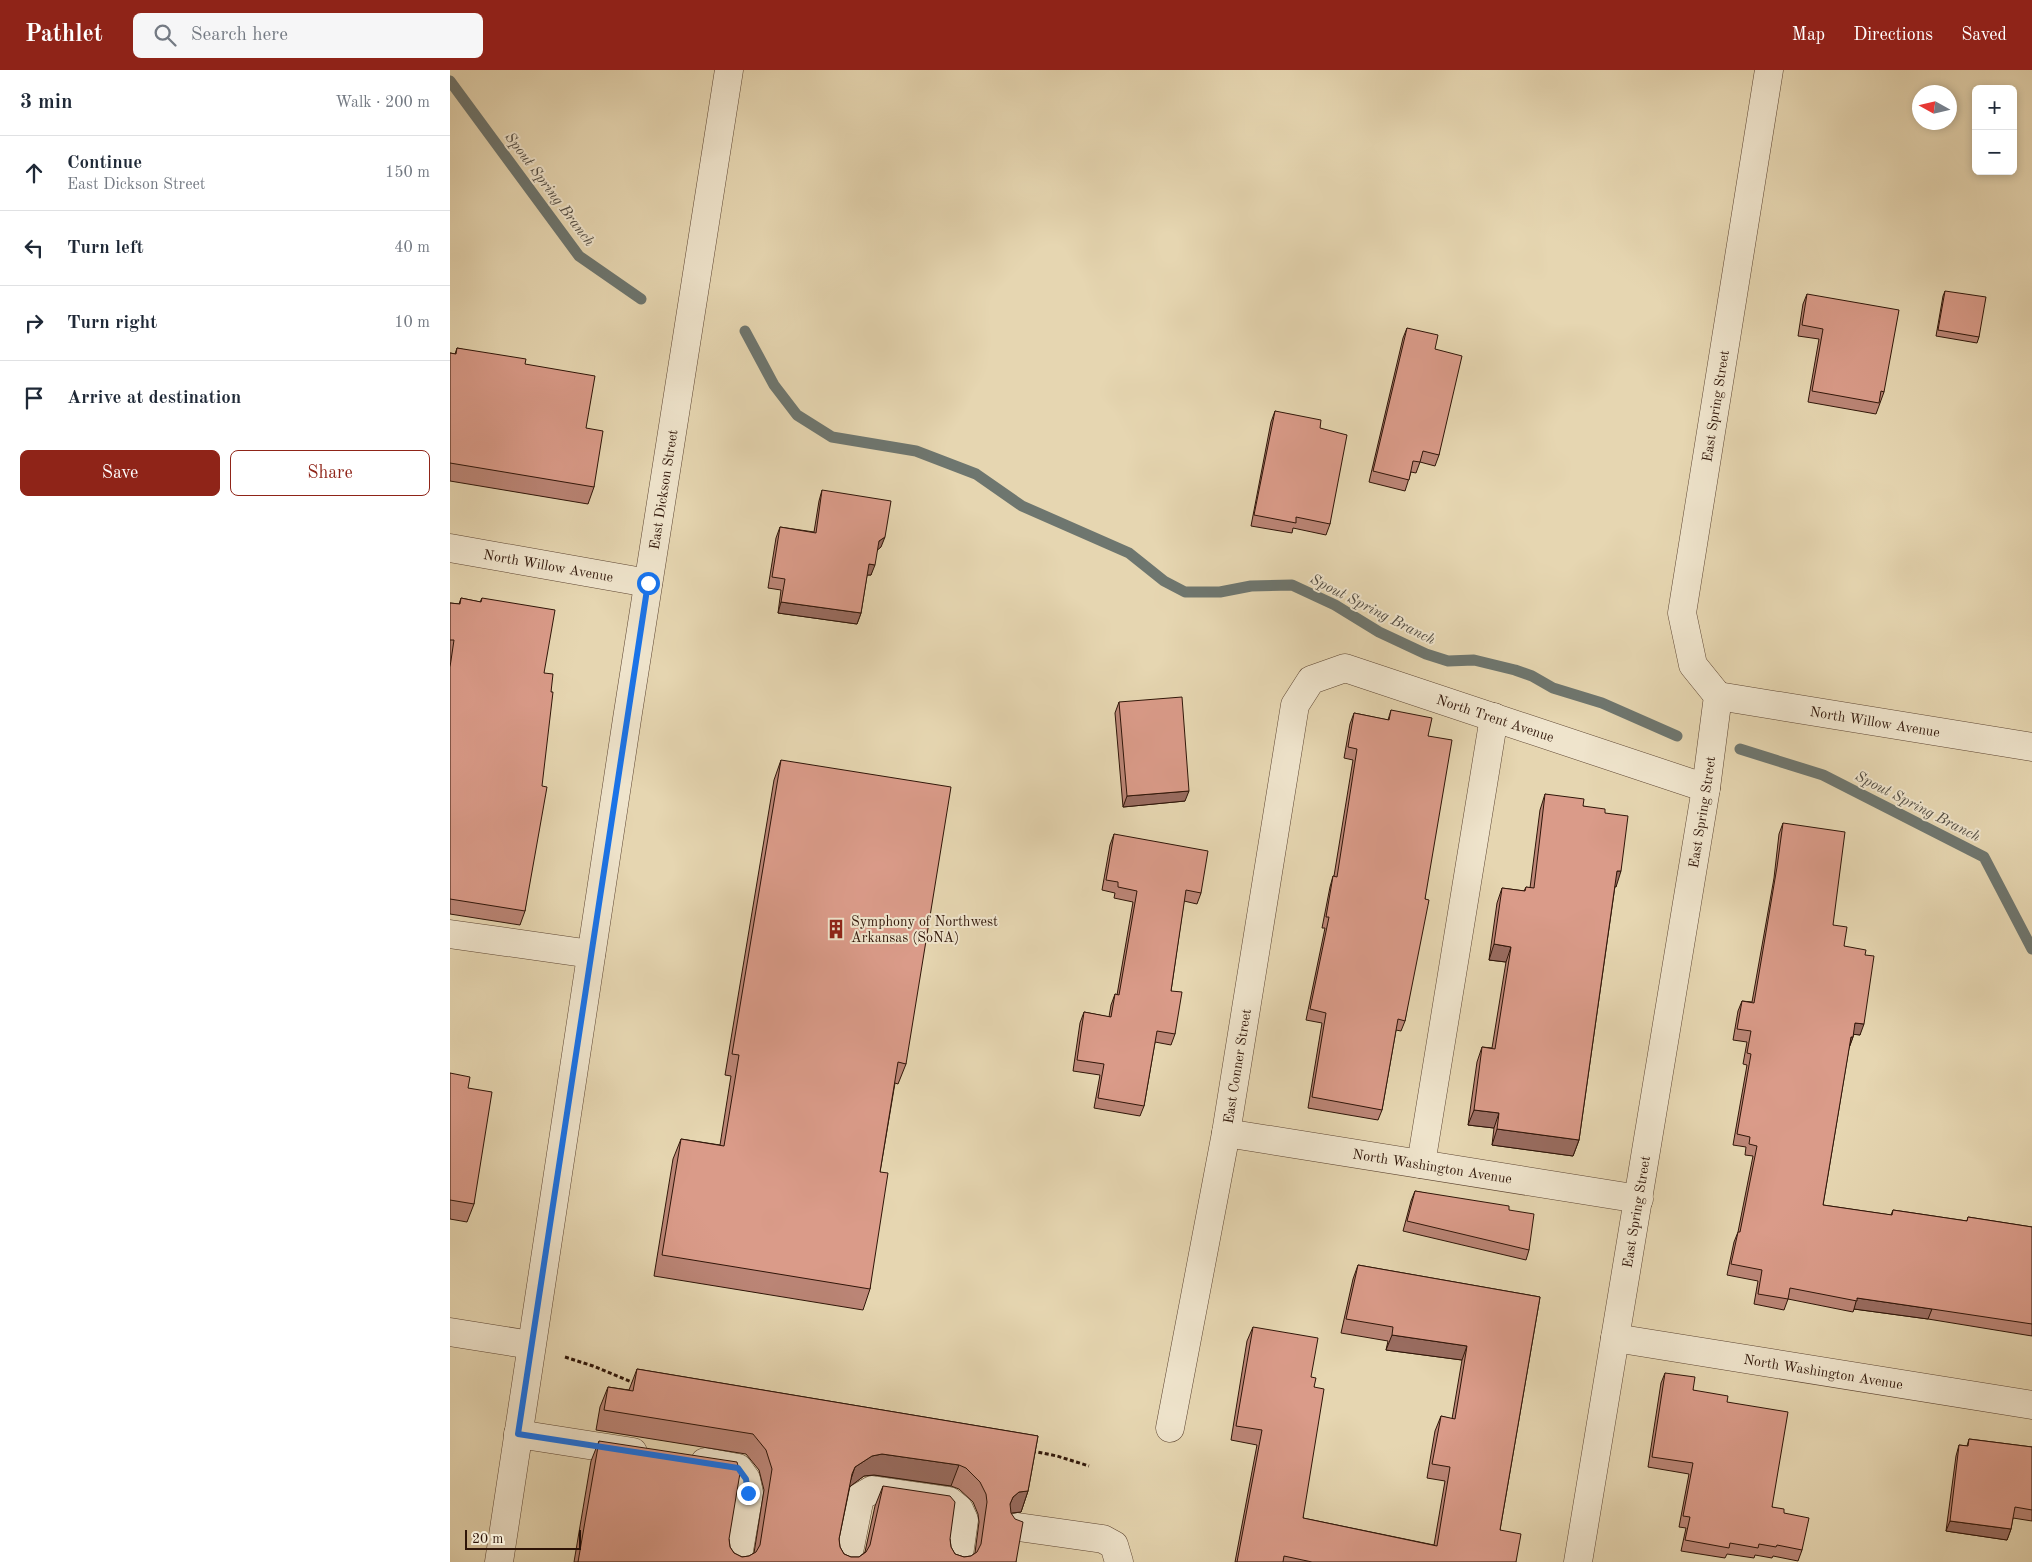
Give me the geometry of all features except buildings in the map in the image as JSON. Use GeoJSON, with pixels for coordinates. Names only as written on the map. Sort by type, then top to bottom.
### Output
{"type":"FeatureCollection","features":[{"type":"Feature","properties":{"kind":"street","name":"East Dickson Street"},"geometry":{"type":"LineString","coordinates":[[499,1562],[648,583],[729,70]]}},
{"type":"Feature","properties":{"kind":"street","name":"East Spring Street"},"geometry":{"type":"LineString","coordinates":[[1578,1562],[1706,788],[1718,696],[1693,665],[1682,613],[1769,70]]}},
{"type":"Feature","properties":{"kind":"street","name":"North Willow Avenue"},"geometry":{"type":"LineString","coordinates":[[450,548],[648,583]]}},
{"type":"Feature","properties":{"kind":"street","name":"North Trent Avenue"},"geometry":{"type":"LineString","coordinates":[[1295,705],[1311,680],[1345,668],[1706,788]]}},
{"type":"Feature","properties":{"kind":"street","name":"North Willow Avenue"},"geometry":{"type":"LineString","coordinates":[[1718,696],[2032,747]]}},
{"type":"Feature","properties":{"kind":"street","name":"East Conner Street"},"geometry":{"type":"LineString","coordinates":[[1170,1428],[1226,1133],[1295,705]]}},
{"type":"Feature","properties":{"kind":"street"},"geometry":{"type":"LineString","coordinates":[[1421,1164],[1494,717]]}},
{"type":"Feature","properties":{"kind":"street"},"geometry":{"type":"LineString","coordinates":[[450,934],[591,954]]}},
{"type":"Feature","properties":{"kind":"street","name":"North Washington Avenue"},"geometry":{"type":"LineString","coordinates":[[1226,1133],[1639,1199]]}},
{"type":"Feature","properties":{"kind":"street"},"geometry":{"type":"LineString","coordinates":[[450,1332],[531,1345]]}},
{"type":"Feature","properties":{"kind":"street","name":"North Washington Avenue"},"geometry":{"type":"LineString","coordinates":[[1615,1338],[2032,1405]]}},
{"type":"Feature","properties":{"kind":"street"},"geometry":{"type":"LineString","coordinates":[[518,1434],[738,1468],[746,1479],[748,1493],[737,1562]]}},
{"type":"Feature","properties":{"kind":"street"},"geometry":{"type":"LineString","coordinates":[[847,1562],[860,1497],[872,1490],[948,1502],[958,1509],[964,1520],[958,1562]]}},
{"type":"Feature","properties":{"kind":"street"},"geometry":{"type":"LineString","coordinates":[[1018,1527],[1103,1539],[1114,1545],[1119,1562]]}},
{"type":"Feature","properties":{"kind":"path"},"geometry":{"type":"LineString","coordinates":[[531,1345],[593,1366],[640,1386]]}},
{"type":"Feature","properties":{"kind":"path"},"geometry":{"type":"LineString","coordinates":[[1028,1450],[1058,1456],[1089,1466]]}},
{"type":"Feature","properties":{"kind":"waterway","name":"Spout Spring Branch"},"geometry":{"type":"LineString","coordinates":[[450,81],[579,256],[641,299]]}},
{"type":"Feature","properties":{"kind":"waterway","name":"Spout Spring Branch"},"geometry":{"type":"LineString","coordinates":[[745,331],[774,385],[797,415],[832,437],[916,451],[976,474],[1022,506],[1129,553],[1164,581],[1185,592],[1220,592],[1251,586],[1292,585],[1335,605],[1379,632],[1426,654],[1448,661],[1474,660],[1515,670],[1532,676],[1553,688],[1602,703],[1677,736]]}},
{"type":"Feature","properties":{"kind":"waterway","name":"Spout Spring Branch"},"geometry":{"type":"LineString","coordinates":[[1740,749],[1823,775],[1984,857],[2032,949]]}},
{"type":"Feature","properties":{"kind":"place","name":"Symphony of Northwest Arkansas (SoNA)"},"geometry":{"type":"Point","coordinates":[836,929]}},
{"type":"Feature","properties":{"kind":"route"},"geometry":{"type":"LineString","coordinates":[[648,583],[518,1434],[738,1468],[746,1479],[748,1493]]}}]}
